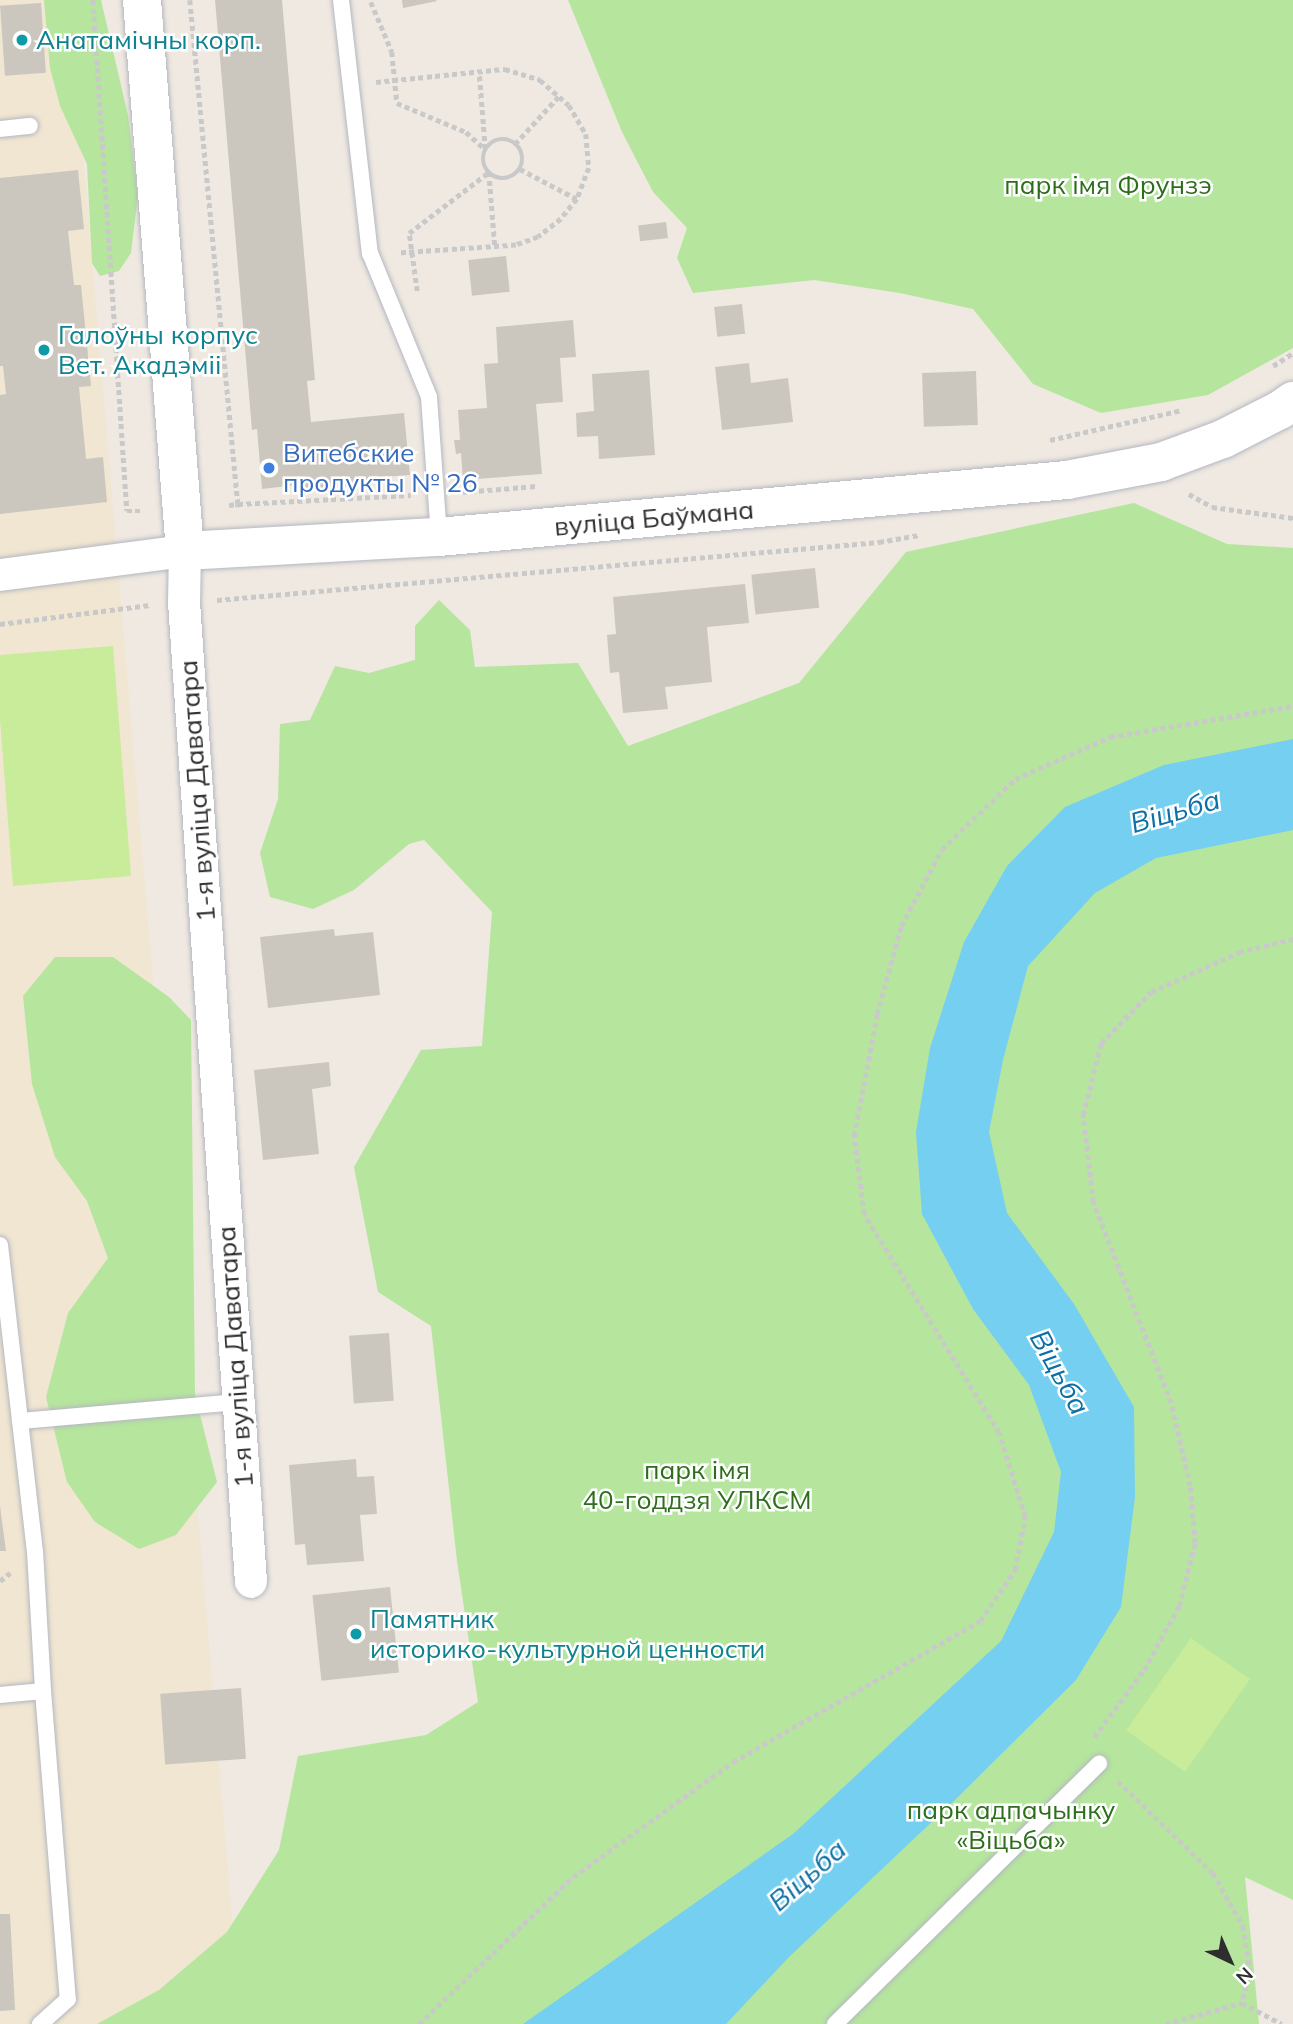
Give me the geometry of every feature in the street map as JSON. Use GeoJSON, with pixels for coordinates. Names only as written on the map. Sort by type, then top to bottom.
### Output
{"type":"FeatureCollection","features":[{"type":"Feature","properties":{"kind":"street","name":"1-я вуліца Даватара"},"geometry":{"type":"LineString","coordinates":[[142,0],[185,551],[184,602],[251,1582]]}},
{"type":"Feature","properties":{"kind":"street","name":"вуліца Баўмана"},"geometry":{"type":"LineString","coordinates":[[0,575],[185,551],[439,537],[1066,480],[1161,462],[1223,439],[1293,401]]}},
{"type":"Feature","properties":{"kind":"lane"},"geometry":{"type":"LineString","coordinates":[[341,0],[370,253],[429,397],[439,537]]}},
{"type":"Feature","properties":{"kind":"lane"},"geometry":{"type":"LineString","coordinates":[[0,129],[30,127]]}},
{"type":"Feature","properties":{"kind":"lane"},"geometry":{"type":"LineString","coordinates":[[0,1245],[35,1551],[43,1691],[68,1999],[40,2024]]}},
{"type":"Feature","properties":{"kind":"lane"},"geometry":{"type":"LineString","coordinates":[[20,1421],[239,1402]]}},
{"type":"Feature","properties":{"kind":"lane"},"geometry":{"type":"LineString","coordinates":[[0,1695],[43,1691]]}},
{"type":"Feature","properties":{"kind":"lane"},"geometry":{"type":"LineString","coordinates":[[835,2024],[1099,1764]]}},
{"type":"Feature","properties":{"kind":"path"},"geometry":{"type":"LineString","coordinates":[[93,0],[127,512],[152,511]]}},
{"type":"Feature","properties":{"kind":"path"},"geometry":{"type":"LineString","coordinates":[[190,0],[238,504],[436,494],[545,485]]}},
{"type":"Feature","properties":{"kind":"path"},"geometry":{"type":"LineString","coordinates":[[370,0],[392,52],[397,103],[466,132],[485,149]]}},
{"type":"Feature","properties":{"kind":"path"},"geometry":{"type":"LineString","coordinates":[[351,85],[505,69],[541,80],[569,105],[586,134],[589,168],[577,200],[561,219],[538,237],[516,245],[412,253],[370,253]]}},
{"type":"Feature","properties":{"kind":"path"},"geometry":{"type":"LineString","coordinates":[[479,72],[485,149],[482,159],[489,172],[495,246]]}},
{"type":"Feature","properties":{"kind":"path"},"geometry":{"type":"LineString","coordinates":[[515,144],[559,96]]}},
{"type":"Feature","properties":{"kind":"path"},"geometry":{"type":"LineString","coordinates":[[485,149],[492,141],[502,138],[515,144],[523,159],[520,169],[503,179],[489,172]]}},
{"type":"Feature","properties":{"kind":"path"},"geometry":{"type":"LineString","coordinates":[[520,169],[577,200]]}},
{"type":"Feature","properties":{"kind":"path"},"geometry":{"type":"LineString","coordinates":[[418,301],[409,233],[489,172]]}},
{"type":"Feature","properties":{"kind":"path"},"geometry":{"type":"LineString","coordinates":[[1271,367],[1293,353]]}},
{"type":"Feature","properties":{"kind":"path"},"geometry":{"type":"LineString","coordinates":[[1040,442],[1190,409]]}},
{"type":"Feature","properties":{"kind":"path"},"geometry":{"type":"LineString","coordinates":[[1161,462],[1185,492],[1212,507],[1293,518]]}},
{"type":"Feature","properties":{"kind":"path"},"geometry":{"type":"LineString","coordinates":[[127,597],[128,607]]}},
{"type":"Feature","properties":{"kind":"path"},"geometry":{"type":"LineString","coordinates":[[0,624],[158,604]]}},
{"type":"Feature","properties":{"kind":"path"},"geometry":{"type":"LineString","coordinates":[[419,2024],[573,1877],[733,1762],[980,1622],[1015,1570],[1025,1517],[999,1433],[864,1214],[854,1136],[877,1014],[901,926],[942,849],[1016,779],[1110,737],[1293,706]]}},
{"type":"Feature","properties":{"kind":"path"},"geometry":{"type":"LineString","coordinates":[[1242,2003],[1250,1969],[1243,1926],[1213,1873],[1156,1815],[1084,1750],[1144,1670],[1179,1606],[1195,1543],[1190,1486],[1171,1403],[1093,1202],[1083,1115],[1101,1043],[1152,992],[1239,952],[1293,939]]}},
{"type":"Feature","properties":{"kind":"path"},"geometry":{"type":"LineString","coordinates":[[1165,2024],[1242,2003],[1282,2024]]}},
{"type":"Feature","properties":{"kind":"shaded area"},"geometry":{"type":"Polygon","coordinates":[[[0,0],[70,0],[241,2024],[0,2024],[0,0]]]}},
{"type":"Feature","properties":{"kind":"green space"},"geometry":{"type":"Polygon","coordinates":[[[44,0],[101,0],[128,115],[138,195],[131,253],[119,271],[100,276],[92,263],[87,164],[60,106],[50,68],[44,0]]]}},
{"type":"Feature","properties":{"kind":"green space","name":"парк імя Фрунзэ"},"geometry":{"type":"Polygon","coordinates":[[[568,0],[1293,0],[1293,348],[1208,395],[1101,413],[1033,384],[973,309],[900,293],[814,280],[693,293],[677,258],[687,228],[653,192],[622,132],[568,0]]]}},
{"type":"Feature","properties":{"kind":"green space"},"geometry":{"type":"Polygon","coordinates":[[[1134,503],[1227,544],[1293,548],[1293,1900],[1245,1877],[1259,2024],[97,2024],[159,1990],[227,1932],[279,1850],[298,1756],[426,1735],[478,1702],[457,1561],[431,1326],[378,1292],[354,1167],[421,1050],[482,1046],[492,912],[424,840],[409,844],[354,890],[313,909],[270,897],[260,853],[278,799],[280,724],[310,720],[335,666],[369,673],[415,660],[415,626],[439,600],[470,630],[475,667],[578,663],[628,746],[799,683],[906,552],[1134,503]]]}},
{"type":"Feature","properties":{"kind":"green space"},"geometry":{"type":"Polygon","coordinates":[[[113,646],[131,876],[13,886],[0,719],[0,655],[113,646]]]}},
{"type":"Feature","properties":{"kind":"green space"},"geometry":{"type":"Polygon","coordinates":[[[55,957],[113,957],[169,997],[191,1020],[195,1395],[217,1482],[176,1535],[139,1549],[95,1522],[67,1482],[46,1397],[68,1313],[108,1258],[87,1201],[55,1157],[32,1084],[23,996],[55,957]]]}},
{"type":"Feature","properties":{"kind":"green space"},"geometry":{"type":"Polygon","coordinates":[[[1191,1638],[1250,1679],[1185,1772],[1126,1731],[1191,1638]]]}},
{"type":"Feature","properties":{"kind":"water","name":"Віцьба"},"geometry":{"type":"Polygon","coordinates":[[[1293,739],[1293,830],[1156,858],[1095,893],[1028,966],[1003,1060],[989,1132],[1007,1213],[1074,1304],[1134,1407],[1135,1497],[1121,1607],[1076,1680],[955,1800],[788,1958],[726,2024],[523,2024],[793,1834],[1001,1641],[1054,1532],[1061,1472],[1029,1385],[973,1309],[922,1214],[916,1132],[930,1048],[964,942],[1007,866],[1065,807],[1164,765],[1293,739]]]}},
{"type":"Feature","properties":{"kind":"building"},"geometry":{"type":"Polygon","coordinates":[[[215,0],[282,0],[315,380],[307,381],[311,422],[404,413],[410,475],[368,478],[368,484],[296,490],[296,485],[262,489],[257,429],[252,430],[215,0]]]}},
{"type":"Feature","properties":{"kind":"building"},"geometry":{"type":"Polygon","coordinates":[[[402,0],[436,0],[437,1],[403,8],[402,0]]]}},
{"type":"Feature","properties":{"kind":"building","name":"Анатамічны корп."},"geometry":{"type":"Polygon","coordinates":[[[41,3],[46,73],[5,76],[0,6],[41,3]]]}},
{"type":"Feature","properties":{"kind":"building","name":"Галоўны корпус Вет. Акадэміі"},"geometry":{"type":"Polygon","coordinates":[[[78,170],[84,229],[68,231],[74,285],[81,285],[91,386],[79,387],[86,459],[103,457],[107,502],[0,514],[0,395],[6,394],[3,366],[0,366],[0,178],[78,170]]]}},
{"type":"Feature","properties":{"kind":"building"},"geometry":{"type":"Polygon","coordinates":[[[666,222],[668,238],[640,241],[638,225],[666,222]]]}},
{"type":"Feature","properties":{"kind":"building"},"geometry":{"type":"Polygon","coordinates":[[[506,256],[510,292],[472,296],[468,260],[506,256]]]}},
{"type":"Feature","properties":{"kind":"building"},"geometry":{"type":"Polygon","coordinates":[[[742,304],[745,334],[717,337],[714,307],[742,304]]]}},
{"type":"Feature","properties":{"kind":"building"},"geometry":{"type":"Polygon","coordinates":[[[573,320],[576,357],[560,358],[563,402],[536,404],[542,474],[463,480],[461,453],[456,454],[454,440],[460,440],[458,410],[487,408],[484,364],[498,363],[496,327],[573,320]]]}},
{"type":"Feature","properties":{"kind":"building"},"geometry":{"type":"Polygon","coordinates":[[[749,363],[751,383],[788,378],[793,422],[722,430],[715,367],[749,363]]]}},
{"type":"Feature","properties":{"kind":"building"},"geometry":{"type":"Polygon","coordinates":[[[649,370],[655,455],[599,459],[598,436],[577,437],[576,413],[594,411],[592,374],[649,370]]]}},
{"type":"Feature","properties":{"kind":"building"},"geometry":{"type":"Polygon","coordinates":[[[976,371],[978,425],[924,427],[922,373],[976,371]]]}},
{"type":"Feature","properties":{"kind":"building"},"geometry":{"type":"Polygon","coordinates":[[[815,568],[819,608],[756,614],[751,575],[815,568]]]}},
{"type":"Feature","properties":{"kind":"building"},"geometry":{"type":"Polygon","coordinates":[[[745,584],[749,623],[707,627],[712,682],[665,687],[668,709],[623,713],[619,672],[610,673],[607,635],[616,634],[613,597],[745,584]]]}},
{"type":"Feature","properties":{"kind":"building"},"geometry":{"type":"Polygon","coordinates":[[[334,929],[335,936],[373,932],[380,995],[268,1008],[260,937],[334,929]]]}},
{"type":"Feature","properties":{"kind":"building"},"geometry":{"type":"Polygon","coordinates":[[[329,1062],[331,1086],[312,1089],[319,1154],[263,1160],[254,1070],[329,1062]]]}},
{"type":"Feature","properties":{"kind":"building"},"geometry":{"type":"Polygon","coordinates":[[[389,1333],[394,1401],[354,1404],[349,1336],[389,1333]]]}},
{"type":"Feature","properties":{"kind":"building"},"geometry":{"type":"Polygon","coordinates":[[[356,1459],[357,1477],[374,1476],[377,1514],[360,1515],[364,1561],[307,1565],[305,1544],[295,1545],[289,1465],[356,1459]]]}},
{"type":"Feature","properties":{"kind":"building"},"geometry":{"type":"Polygon","coordinates":[[[0,1506],[6,1551],[0,1551],[0,1506]]]}},
{"type":"Feature","properties":{"kind":"building","name":"Памятник историко-культурной ценности"},"geometry":{"type":"Polygon","coordinates":[[[390,1587],[399,1673],[321,1681],[312,1595],[390,1587]]]}},
{"type":"Feature","properties":{"kind":"building"},"geometry":{"type":"Polygon","coordinates":[[[241,1688],[246,1759],[165,1764],[160,1694],[241,1688]]]}},
{"type":"Feature","properties":{"kind":"building"},"geometry":{"type":"Polygon","coordinates":[[[0,1914],[10,1914],[15,2010],[0,2011],[0,1914]]]}},
{"type":"Feature","properties":{"kind":"place","name":"Анатамічны корп."},"geometry":{"type":"Point","coordinates":[22,40]}},
{"type":"Feature","properties":{"kind":"place","name":"Галоўны корпус Вет. Акадэміі"},"geometry":{"type":"Point","coordinates":[44,350]}},
{"type":"Feature","properties":{"kind":"place","name":"Витебские продукты № 26"},"geometry":{"type":"Point","coordinates":[269,468]}},
{"type":"Feature","properties":{"kind":"place","name":"Памятник историко-культурной ценности"},"geometry":{"type":"Point","coordinates":[356,1634]}},
{"type":"Feature","properties":{"kind":"park label","name":"парк імя 40-годдзя УЛКСМ"},"geometry":{"type":"Point","coordinates":[697,1485]}},
{"type":"Feature","properties":{"kind":"park label","name":"парк адпачынку «Віцьба»"},"geometry":{"type":"Point","coordinates":[1011,1825]}}]}
